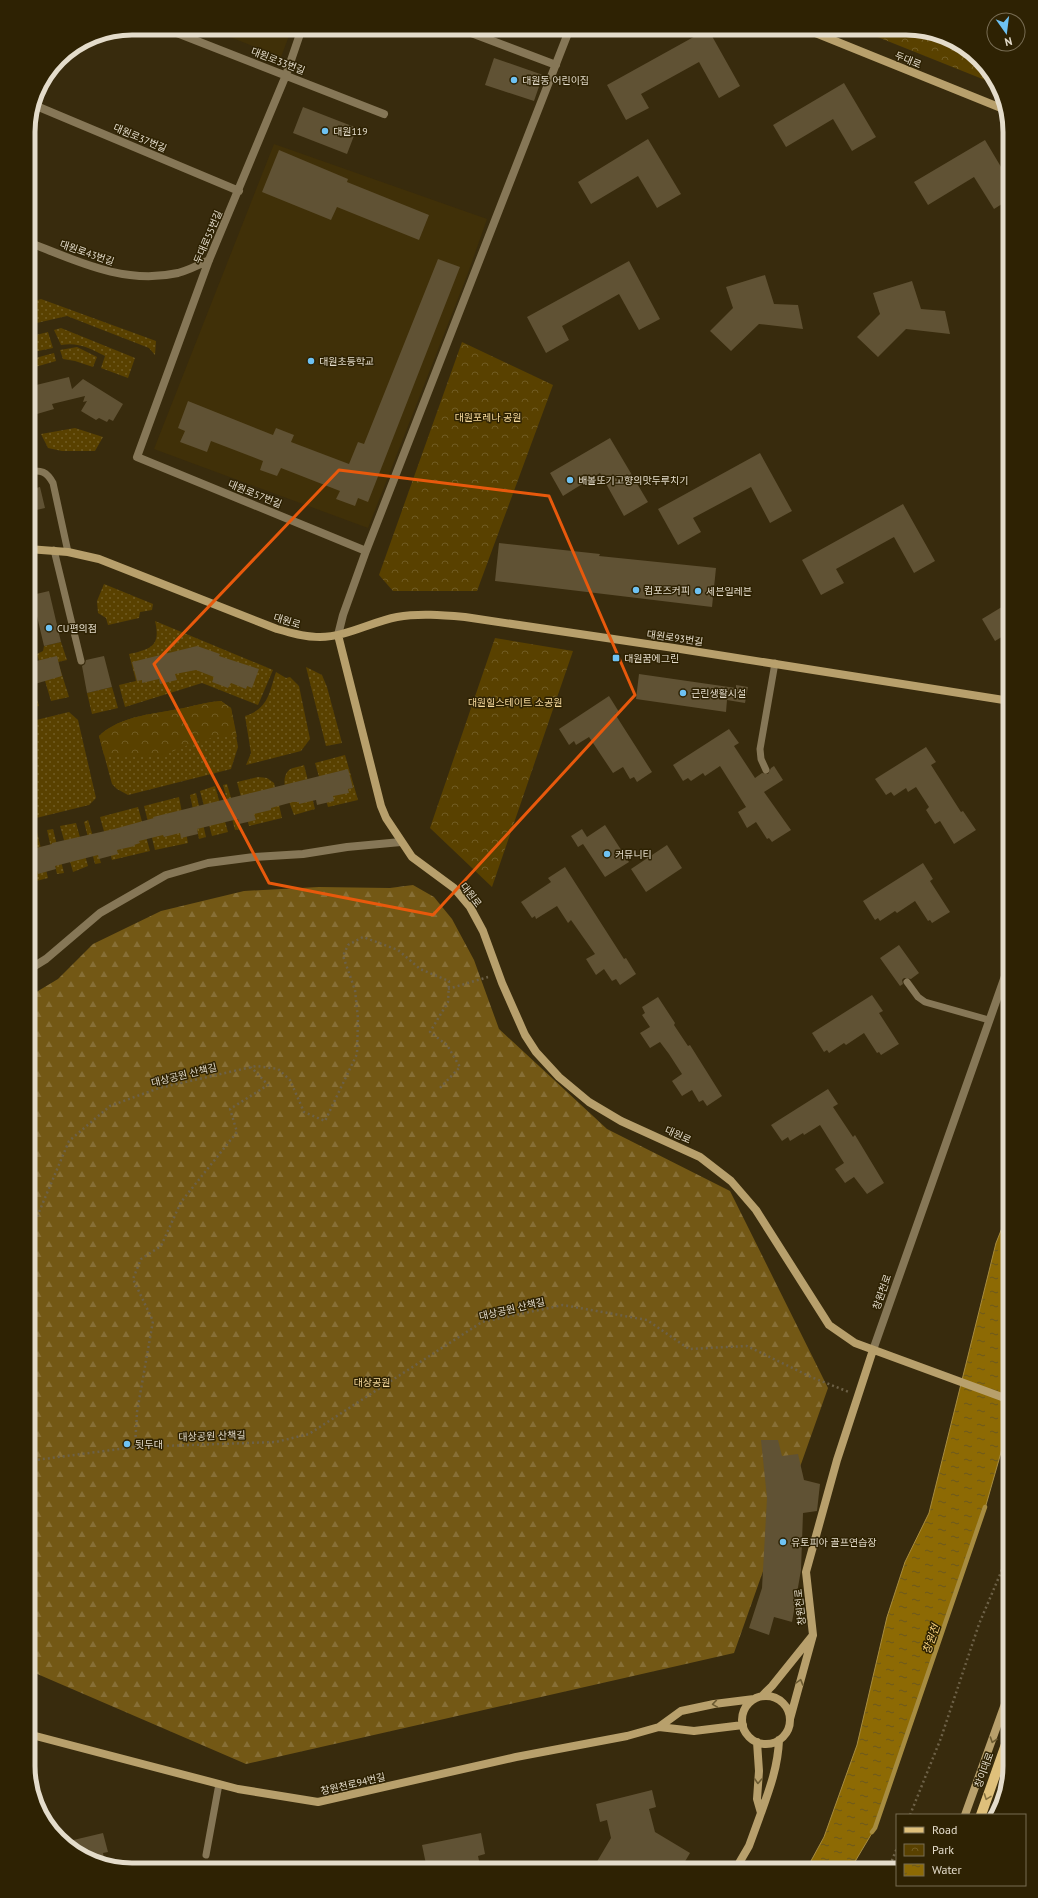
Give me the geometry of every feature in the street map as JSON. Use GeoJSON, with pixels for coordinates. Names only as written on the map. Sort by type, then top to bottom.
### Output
{"type":"FeatureCollection","features":[{"type":"Feature","properties":{"kind":"main road","name":"창이대로"},"geometry":{"type":"LineString","coordinates":[[981,1814],[1003,1754]]}},
{"type":"Feature","properties":{"kind":"street","name":"대원로33번길"},"geometry":{"type":"LineString","coordinates":[[182,35],[384,114]]}},
{"type":"Feature","properties":{"kind":"street","name":"두대로55번길"},"geometry":{"type":"LineString","coordinates":[[137,456],[209,260],[286,75],[300,35]]}},
{"type":"Feature","properties":{"kind":"street"},"geometry":{"type":"LineString","coordinates":[[477,35],[556,65]]}},
{"type":"Feature","properties":{"kind":"street"},"geometry":{"type":"LineString","coordinates":[[338,635],[343,615],[366,551],[567,35]]}},
{"type":"Feature","properties":{"kind":"street","name":"두대로"},"geometry":{"type":"LineString","coordinates":[[820,35],[1000,108]]}},
{"type":"Feature","properties":{"kind":"street","name":"대원로37번길"},"geometry":{"type":"LineString","coordinates":[[38,106],[239,191]]}},
{"type":"Feature","properties":{"kind":"street","name":"대원로43번길"},"geometry":{"type":"LineString","coordinates":[[35,245],[95,268],[117,274],[138,277],[178,273],[209,260]]}},
{"type":"Feature","properties":{"kind":"street","name":"대원로57번길"},"geometry":{"type":"LineString","coordinates":[[137,456],[366,551]]}},
{"type":"Feature","properties":{"kind":"street","name":"대원로"},"geometry":{"type":"LineString","coordinates":[[35,549],[68,552],[120,567],[277,629],[304,636],[321,637],[338,635],[381,806],[386,818],[412,857],[454,888],[470,907],[483,931],[525,1036],[536,1052],[559,1077],[588,1102],[621,1121],[700,1157],[726,1177],[756,1210],[829,1325],[855,1343],[1003,1397]]}},
{"type":"Feature","properties":{"kind":"street","name":"대원로93번길"},"geometry":{"type":"LineString","coordinates":[[338,635],[398,617],[441,615],[775,663],[1003,700]]}},
{"type":"Feature","properties":{"kind":"street"},"geometry":{"type":"LineString","coordinates":[[35,962],[100,914],[166,875],[208,864],[254,857],[303,854],[347,847],[401,842]]}},
{"type":"Feature","properties":{"kind":"street","name":"창원천로"},"geometry":{"type":"LineString","coordinates":[[813,1636],[806,1572],[837,1460],[857,1396],[1003,981]]}},
{"type":"Feature","properties":{"kind":"street"},"geometry":{"type":"LineString","coordinates":[[813,1636],[789,1727],[785,1735],[772,1743],[757,1742],[746,1732],[743,1725],[742,1717],[744,1710],[772,1686],[813,1636]]}},
{"type":"Feature","properties":{"kind":"street"},"geometry":{"type":"LineString","coordinates":[[659,1727],[681,1711],[714,1704],[770,1696],[784,1704],[789,1711],[790,1719]]}},
{"type":"Feature","properties":{"kind":"street"},"geometry":{"type":"LineString","coordinates":[[965,1814],[1003,1709]]}},
{"type":"Feature","properties":{"kind":"street"},"geometry":{"type":"LineString","coordinates":[[659,1727],[694,1731],[743,1725]]}},
{"type":"Feature","properties":{"kind":"street","name":"창원천로94번길"},"geometry":{"type":"LineString","coordinates":[[35,1736],[238,1789],[318,1802],[508,1759],[627,1736],[659,1727]]}},
{"type":"Feature","properties":{"kind":"street"},"geometry":{"type":"LineString","coordinates":[[739,1863],[749,1846],[773,1778],[778,1756],[779,1740]]}},
{"type":"Feature","properties":{"kind":"street"},"geometry":{"type":"LineString","coordinates":[[757,1742],[759,1771],[757,1800],[761,1813]]}},
{"type":"Feature","properties":{"kind":"lane"},"geometry":{"type":"LineString","coordinates":[[35,470],[43,471],[48,474],[53,483],[68,552]]}},
{"type":"Feature","properties":{"kind":"lane"},"geometry":{"type":"LineString","coordinates":[[54,550],[81,661]]}},
{"type":"Feature","properties":{"kind":"lane"},"geometry":{"type":"LineString","coordinates":[[766,770],[761,759],[760,749],[775,663]]}},
{"type":"Feature","properties":{"kind":"lane"},"geometry":{"type":"LineString","coordinates":[[907,982],[918,997],[925,1002],[989,1020]]}},
{"type":"Feature","properties":{"kind":"lane"},"geometry":{"type":"LineString","coordinates":[[206,1855],[219,1784]]}},
{"type":"Feature","properties":{"kind":"path","name":"대상공원 산책길"},"geometry":{"type":"LineString","coordinates":[[35,1222],[69,1141],[110,1106],[159,1088],[256,1066],[278,1069],[290,1080],[304,1112],[326,1121],[357,1054],[358,1019],[354,990],[343,956],[348,945],[363,937],[398,950],[420,969],[449,981],[448,989]]}},
{"type":"Feature","properties":{"kind":"path"},"geometry":{"type":"LineString","coordinates":[[439,1089],[460,1067],[447,1045],[430,1032],[448,1002],[448,989],[499,974]]}},
{"type":"Feature","properties":{"kind":"path"},"geometry":{"type":"LineString","coordinates":[[135,1447],[137,1412],[153,1321],[134,1279],[141,1259],[161,1246],[181,1202],[237,1132],[230,1109],[268,1085],[251,1067]]}},
{"type":"Feature","properties":{"kind":"path","name":"대상공원 산책길"},"geometry":{"type":"LineString","coordinates":[[35,1460],[135,1447],[276,1442],[310,1434],[482,1322],[563,1305],[647,1320],[689,1349],[747,1346],[811,1377],[832,1384],[857,1396]]}},
{"type":"Feature","properties":{"kind":"path"},"geometry":{"type":"LineString","coordinates":[[910,1814],[941,1738],[979,1624],[1003,1567]]}},
{"type":"Feature","properties":{"kind":"path"},"geometry":{"type":"LineString","coordinates":[[891,1863],[896,1850]]}},
{"type":"Feature","properties":{"kind":"highlighted area"},"geometry":{"type":"Polygon","coordinates":[[[339,470],[549,496],[635,695],[433,915],[269,883],[154,664],[339,470]]]}},
{"type":"Feature","properties":{"kind":"shaded area"},"geometry":{"type":"Polygon","coordinates":[[[231,35],[289,35],[281,57],[230,37],[231,35]]]}},
{"type":"Feature","properties":{"kind":"shaded area","name":"대원초등학교"},"geometry":{"type":"Polygon","coordinates":[[[274,144],[487,219],[468,273],[368,528],[154,449],[274,144]]]}},
{"type":"Feature","properties":{"kind":"green space"},"geometry":{"type":"Polygon","coordinates":[[[872,35],[913,35],[937,40],[960,51],[975,63],[989,82],[872,35]]]}},
{"type":"Feature","properties":{"kind":"green space"},"geometry":{"type":"Polygon","coordinates":[[[41,299],[156,341],[155,355],[149,348],[67,316],[35,323],[35,301],[41,299]]]}},
{"type":"Feature","properties":{"kind":"green space"},"geometry":{"type":"Polygon","coordinates":[[[61,328],[135,358],[128,378],[101,368],[105,356],[94,350],[73,344],[61,345],[54,330],[61,328]]]}},
{"type":"Feature","properties":{"kind":"green space"},"geometry":{"type":"Polygon","coordinates":[[[48,332],[53,348],[35,352],[35,335],[48,332]]]}},
{"type":"Feature","properties":{"kind":"green space","name":"대원포레나 공원"},"geometry":{"type":"Polygon","coordinates":[[[462,342],[553,385],[477,591],[393,591],[379,575],[462,342]]]}},
{"type":"Feature","properties":{"kind":"green space"},"geometry":{"type":"Polygon","coordinates":[[[77,347],[97,357],[93,367],[63,359],[60,350],[77,347]]]}},
{"type":"Feature","properties":{"kind":"green space"},"geometry":{"type":"Polygon","coordinates":[[[54,353],[56,361],[35,367],[35,358],[54,353]]]}},
{"type":"Feature","properties":{"kind":"green space"},"geometry":{"type":"Polygon","coordinates":[[[75,428],[103,437],[95,451],[62,451],[48,448],[41,434],[75,428]]]}},
{"type":"Feature","properties":{"kind":"green space"},"geometry":{"type":"Polygon","coordinates":[[[104,584],[153,604],[152,610],[140,612],[139,618],[108,625],[106,618],[98,613],[97,601],[104,584]]]}},
{"type":"Feature","properties":{"kind":"green space"},"geometry":{"type":"Polygon","coordinates":[[[155,621],[273,670],[258,705],[202,683],[125,707],[119,685],[136,681],[129,654],[143,650],[152,645],[157,636],[155,621]]]}},
{"type":"Feature","properties":{"kind":"green space","name":"대원힐스테이트 소공원"},"geometry":{"type":"Polygon","coordinates":[[[495,638],[573,651],[492,887],[430,828],[495,638]]]}},
{"type":"Feature","properties":{"kind":"green space"},"geometry":{"type":"Polygon","coordinates":[[[61,642],[67,660],[58,662],[69,697],[51,701],[37,654],[43,651],[44,646],[61,642]]]}},
{"type":"Feature","properties":{"kind":"green space"},"geometry":{"type":"Polygon","coordinates":[[[306,667],[322,675],[327,687],[342,743],[326,746],[306,667]]]}},
{"type":"Feature","properties":{"kind":"green space"},"geometry":{"type":"Polygon","coordinates":[[[276,672],[286,678],[290,677],[299,686],[310,739],[301,751],[246,765],[251,753],[245,716],[253,713],[264,704],[276,672]]]}},
{"type":"Feature","properties":{"kind":"green space"},"geometry":{"type":"Polygon","coordinates":[[[112,687],[118,708],[92,714],[87,693],[112,687]]]}},
{"type":"Feature","properties":{"kind":"green space"},"geometry":{"type":"Polygon","coordinates":[[[35,692],[39,706],[35,707],[35,692]]]}},
{"type":"Feature","properties":{"kind":"green space"},"geometry":{"type":"Polygon","coordinates":[[[221,701],[231,708],[238,747],[231,769],[128,795],[117,789],[112,784],[99,736],[108,729],[128,719],[139,716],[221,701]]]}},
{"type":"Feature","properties":{"kind":"green space"},"geometry":{"type":"Polygon","coordinates":[[[221,701],[231,708],[237,737],[225,736],[200,740],[164,755],[141,757],[104,755],[99,736],[108,729],[128,719],[221,701]]]}},
{"type":"Feature","properties":{"kind":"green space"},"geometry":{"type":"Polygon","coordinates":[[[69,712],[78,720],[96,798],[89,805],[35,818],[35,720],[69,712]]]}},
{"type":"Feature","properties":{"kind":"green space"},"geometry":{"type":"Polygon","coordinates":[[[345,755],[358,800],[328,807],[315,763],[345,755]]]}},
{"type":"Feature","properties":{"kind":"green space"},"geometry":{"type":"Polygon","coordinates":[[[304,765],[315,809],[294,815],[286,792],[286,774],[292,768],[304,765]]]}},
{"type":"Feature","properties":{"kind":"green space"},"geometry":{"type":"Polygon","coordinates":[[[258,777],[267,778],[274,783],[282,818],[249,826],[237,782],[258,777]]]}},
{"type":"Feature","properties":{"kind":"green space"},"geometry":{"type":"Polygon","coordinates":[[[227,784],[240,829],[235,830],[223,785],[227,784]]]}},
{"type":"Feature","properties":{"kind":"green space"},"geometry":{"type":"Polygon","coordinates":[[[215,786],[228,832],[212,836],[200,791],[215,786]]]}},
{"type":"Feature","properties":{"kind":"green space"},"geometry":{"type":"Polygon","coordinates":[[[196,793],[206,837],[199,839],[190,795],[196,793]]]}},
{"type":"Feature","properties":{"kind":"green space"},"geometry":{"type":"Polygon","coordinates":[[[179,797],[188,843],[155,850],[144,806],[179,797]]]}},
{"type":"Feature","properties":{"kind":"green space"},"geometry":{"type":"Polygon","coordinates":[[[138,807],[150,851],[112,860],[100,817],[138,807]]]}},
{"type":"Feature","properties":{"kind":"green space"},"geometry":{"type":"Polygon","coordinates":[[[88,820],[101,863],[95,864],[84,822],[88,820]]]}},
{"type":"Feature","properties":{"kind":"green space"},"geometry":{"type":"Polygon","coordinates":[[[76,823],[88,866],[73,872],[60,826],[76,823]]]}},
{"type":"Feature","properties":{"kind":"green space"},"geometry":{"type":"Polygon","coordinates":[[[53,829],[64,873],[57,874],[47,830],[53,829]]]}},
{"type":"Feature","properties":{"kind":"green space"},"geometry":{"type":"Polygon","coordinates":[[[35,832],[37,832],[48,878],[35,881],[35,832]]]}},
{"type":"Feature","properties":{"kind":"green space","name":"대상공원"},"geometry":{"type":"Polygon","coordinates":[[[413,885],[434,897],[452,919],[474,960],[499,1029],[607,1129],[730,1191],[828,1388],[734,1653],[246,1764],[35,1673],[35,993],[58,979],[93,944],[161,911],[244,891],[319,887],[390,888],[413,885]]]}},
{"type":"Feature","properties":{"kind":"water"},"geometry":{"type":"Polygon","coordinates":[[[1003,1226],[1003,1446],[984,1512],[875,1828],[854,1863],[810,1863],[824,1837],[857,1745],[887,1617],[905,1562],[929,1513],[996,1243],[1003,1226]]]}},
{"type":"Feature","properties":{"kind":"building"},"geometry":{"type":"Polygon","coordinates":[[[697,35],[711,35],[740,86],[719,98],[699,62],[641,94],[649,108],[626,120],[607,85],[697,35]]]}},
{"type":"Feature","properties":{"kind":"building","name":"대원동 어린이집"},"geometry":{"type":"Polygon","coordinates":[[[494,58],[543,75],[534,101],[485,85],[494,58]]]}},
{"type":"Feature","properties":{"kind":"building"},"geometry":{"type":"Polygon","coordinates":[[[844,83],[876,137],[852,151],[833,119],[786,147],[773,125],[844,83]]]}},
{"type":"Feature","properties":{"kind":"building","name":"대원119"},"geometry":{"type":"Polygon","coordinates":[[[303,107],[357,128],[347,154],[293,133],[303,107]]]}},
{"type":"Feature","properties":{"kind":"building"},"geometry":{"type":"Polygon","coordinates":[[[648,139],[681,194],[657,208],[638,176],[591,204],[578,182],[648,139]]]}},
{"type":"Feature","properties":{"kind":"building"},"geometry":{"type":"Polygon","coordinates":[[[985,140],[1003,170],[1003,203],[994,209],[974,177],[928,205],[914,182],[985,140]]]}},
{"type":"Feature","properties":{"kind":"building"},"geometry":{"type":"Polygon","coordinates":[[[279,150],[348,179],[347,182],[429,215],[419,240],[337,207],[331,220],[262,192],[279,150]]]}},
{"type":"Feature","properties":{"kind":"building"},"geometry":{"type":"Polygon","coordinates":[[[438,259],[460,267],[368,502],[358,498],[355,506],[336,499],[340,491],[281,468],[277,476],[260,470],[263,461],[211,441],[207,452],[180,442],[185,431],[178,428],[188,401],[273,435],[276,428],[294,435],[291,442],[349,464],[358,442],[364,444],[438,259]]]}},
{"type":"Feature","properties":{"kind":"building"},"geometry":{"type":"Polygon","coordinates":[[[629,261],[660,319],[639,330],[619,294],[562,326],[569,340],[546,353],[527,317],[629,261]]]}},
{"type":"Feature","properties":{"kind":"building"},"geometry":{"type":"Polygon","coordinates":[[[765,275],[774,304],[798,305],[803,329],[759,324],[731,351],[710,331],[733,308],[726,287],[765,275]]]}},
{"type":"Feature","properties":{"kind":"building"},"geometry":{"type":"Polygon","coordinates":[[[912,281],[921,309],[945,311],[950,334],[906,329],[878,357],[857,337],[880,314],[873,293],[912,281]]]}},
{"type":"Feature","properties":{"kind":"building"},"geometry":{"type":"Polygon","coordinates":[[[69,377],[72,389],[83,379],[123,404],[113,421],[109,419],[107,422],[99,418],[96,420],[81,411],[87,401],[83,402],[85,396],[52,404],[54,409],[37,414],[35,408],[35,385],[69,377]]]}},
{"type":"Feature","properties":{"kind":"building"},"geometry":{"type":"Polygon","coordinates":[[[610,438],[648,502],[624,516],[600,473],[563,496],[550,473],[610,438]]]}},
{"type":"Feature","properties":{"kind":"building"},"geometry":{"type":"Polygon","coordinates":[[[760,453],[792,511],[770,523],[751,487],[693,518],[701,532],[678,545],[658,509],[760,453]]]}},
{"type":"Feature","properties":{"kind":"building"},"geometry":{"type":"Polygon","coordinates":[[[40,487],[45,508],[35,510],[35,488],[40,487]]]}},
{"type":"Feature","properties":{"kind":"building"},"geometry":{"type":"Polygon","coordinates":[[[903,504],[935,561],[914,573],[894,537],[836,569],[844,583],[821,595],[802,560],[903,504]]]}},
{"type":"Feature","properties":{"kind":"building"},"geometry":{"type":"Polygon","coordinates":[[[499,543],[600,554],[599,556],[716,568],[712,607],[495,581],[499,543]]]}},
{"type":"Feature","properties":{"kind":"building","name":"CU편의점"},"geometry":{"type":"Polygon","coordinates":[[[49,591],[61,642],[44,646],[35,608],[35,594],[49,591]]]}},
{"type":"Feature","properties":{"kind":"building"},"geometry":{"type":"Polygon","coordinates":[[[1003,606],[1003,636],[995,641],[982,619],[1003,606]]]}},
{"type":"Feature","properties":{"kind":"building"},"geometry":{"type":"Polygon","coordinates":[[[197,646],[220,654],[219,656],[259,669],[252,688],[247,686],[246,689],[231,683],[228,688],[212,682],[214,677],[196,670],[175,674],[177,680],[160,684],[159,679],[142,683],[142,680],[137,681],[132,662],[197,646]]]}},
{"type":"Feature","properties":{"kind":"building"},"geometry":{"type":"Polygon","coordinates":[[[57,656],[62,676],[35,684],[35,661],[57,656]]]}},
{"type":"Feature","properties":{"kind":"building"},"geometry":{"type":"Polygon","coordinates":[[[104,656],[112,687],[87,693],[82,666],[85,664],[86,660],[104,656]]]}},
{"type":"Feature","properties":{"kind":"building","name":"근린생활시설"},"geometry":{"type":"Polygon","coordinates":[[[639,674],[736,688],[736,685],[748,687],[745,703],[727,700],[726,712],[636,699],[639,674]]]}},
{"type":"Feature","properties":{"kind":"building"},"geometry":{"type":"Polygon","coordinates":[[[609,696],[619,712],[615,714],[652,772],[637,782],[634,777],[630,779],[623,767],[613,773],[589,737],[576,745],[574,741],[569,745],[559,729],[609,696]]]}},
{"type":"Feature","properties":{"kind":"building"},"geometry":{"type":"Polygon","coordinates":[[[729,729],[739,743],[734,746],[755,778],[762,773],[768,774],[774,766],[783,780],[764,792],[791,830],[772,842],[769,838],[767,839],[756,822],[747,828],[738,812],[746,807],[720,766],[705,776],[703,773],[691,781],[688,778],[683,781],[673,765],[729,729]]]}},
{"type":"Feature","properties":{"kind":"building"},"geometry":{"type":"Polygon","coordinates":[[[926,747],[936,762],[931,765],[961,812],[963,811],[976,830],[954,844],[940,821],[935,824],[926,810],[929,807],[916,787],[908,792],[906,788],[894,796],[891,792],[886,795],[875,779],[926,747]]]}},
{"type":"Feature","properties":{"kind":"building"},"geometry":{"type":"Polygon","coordinates":[[[348,769],[353,788],[348,789],[349,793],[333,796],[334,801],[317,805],[316,800],[299,804],[299,802],[293,802],[254,814],[256,820],[239,824],[238,819],[197,829],[198,834],[181,838],[180,833],[164,837],[163,835],[139,841],[140,843],[134,845],[135,846],[117,850],[118,854],[99,859],[98,855],[55,866],[56,869],[38,874],[37,870],[35,871],[35,848],[114,829],[154,818],[153,817],[348,769]]]}},
{"type":"Feature","properties":{"kind":"building","name":"커뮤니티"},"geometry":{"type":"Polygon","coordinates":[[[605,825],[629,862],[605,877],[583,844],[578,847],[571,836],[582,829],[587,837],[605,825]]]}},
{"type":"Feature","properties":{"kind":"building","name":"커뮤니티"},"geometry":{"type":"Polygon","coordinates":[[[667,845],[682,868],[646,892],[631,869],[667,845]]]}},
{"type":"Feature","properties":{"kind":"building"},"geometry":{"type":"Polygon","coordinates":[[[923,863],[933,879],[930,881],[950,912],[932,923],[930,920],[928,921],[915,901],[897,913],[895,911],[880,921],[878,918],[875,920],[863,901],[923,863]]]}},
{"type":"Feature","properties":{"kind":"building"},"geometry":{"type":"Polygon","coordinates":[[[565,867],[624,959],[626,958],[636,974],[620,985],[616,979],[612,981],[604,969],[596,975],[586,959],[595,954],[571,920],[568,923],[557,906],[536,919],[535,916],[532,918],[521,902],[551,882],[548,878],[565,867]]]}},
{"type":"Feature","properties":{"kind":"building"},"geometry":{"type":"Polygon","coordinates":[[[899,945],[919,973],[911,979],[904,978],[902,980],[903,984],[900,986],[880,958],[899,945]]]}},
{"type":"Feature","properties":{"kind":"building"},"geometry":{"type":"Polygon","coordinates":[[[872,995],[883,1011],[879,1013],[899,1044],[881,1055],[879,1052],[877,1053],[864,1033],[846,1045],[844,1043],[829,1053],[827,1050],[824,1052],[812,1033],[872,995]]]}},
{"type":"Feature","properties":{"kind":"building"},"geometry":{"type":"Polygon","coordinates":[[[658,997],[675,1023],[674,1025],[688,1046],[690,1045],[722,1096],[707,1106],[703,1100],[699,1102],[692,1090],[682,1096],[672,1081],[682,1074],[669,1054],[660,1042],[650,1048],[640,1033],[650,1027],[642,1015],[645,1013],[642,1007],[658,997]]]}},
{"type":"Feature","properties":{"kind":"building"},"geometry":{"type":"Polygon","coordinates":[[[828,1089],[838,1104],[833,1107],[853,1137],[855,1135],[884,1183],[867,1194],[854,1177],[845,1183],[835,1169],[844,1163],[820,1125],[804,1135],[803,1133],[790,1141],[788,1137],[782,1141],[771,1125],[828,1089]]]}},
{"type":"Feature","properties":{"kind":"building","name":"유토피아 골프연습장"},"geometry":{"type":"Polygon","coordinates":[[[761,1440],[778,1440],[782,1456],[798,1454],[804,1480],[820,1484],[817,1511],[803,1513],[801,1570],[792,1622],[774,1617],[769,1635],[749,1628],[762,1588],[767,1498],[761,1440]]]}},
{"type":"Feature","properties":{"kind":"building"},"geometry":{"type":"Polygon","coordinates":[[[652,1790],[656,1807],[649,1809],[655,1832],[690,1853],[684,1863],[596,1863],[611,1838],[607,1820],[600,1822],[596,1804],[652,1790]]]}},
{"type":"Feature","properties":{"kind":"building"},"geometry":{"type":"Polygon","coordinates":[[[103,1833],[108,1852],[103,1853],[104,1859],[101,1858],[78,1847],[70,1841],[103,1833]]]}},
{"type":"Feature","properties":{"kind":"building"},"geometry":{"type":"Polygon","coordinates":[[[481,1833],[485,1854],[478,1856],[480,1863],[426,1863],[422,1845],[481,1833]]]}},
{"type":"Feature","properties":{"kind":"waterway","name":"창원천"},"geometry":{"type":"LineString","coordinates":[[872,1832],[875,1828],[985,1507]]}},
{"type":"Feature","properties":{"kind":"place","name":"대원동 어린이집"},"geometry":{"type":"Point","coordinates":[514,80]}},
{"type":"Feature","properties":{"kind":"place","name":"대원119"},"geometry":{"type":"Point","coordinates":[325,131]}},
{"type":"Feature","properties":{"kind":"place","name":"대원초등학교"},"geometry":{"type":"Point","coordinates":[311,361]}},
{"type":"Feature","properties":{"kind":"place","name":"배볼또기고향의맛두루치기"},"geometry":{"type":"Point","coordinates":[570,480]}},
{"type":"Feature","properties":{"kind":"place","name":"컴포즈커피"},"geometry":{"type":"Point","coordinates":[636,590]}},
{"type":"Feature","properties":{"kind":"place","name":"세븐일레븐"},"geometry":{"type":"Point","coordinates":[698,591]}},
{"type":"Feature","properties":{"kind":"place","name":"CU편의점"},"geometry":{"type":"Point","coordinates":[49,628]}},
{"type":"Feature","properties":{"kind":"place","name":"대원꿈에그린"},"geometry":{"type":"Point","coordinates":[616,658]}},
{"type":"Feature","properties":{"kind":"place","name":"근린생활시설"},"geometry":{"type":"Point","coordinates":[683,693]}},
{"type":"Feature","properties":{"kind":"place","name":"커뮤니티"},"geometry":{"type":"Point","coordinates":[607,854]}},
{"type":"Feature","properties":{"kind":"place","name":"뒷두대"},"geometry":{"type":"Point","coordinates":[127,1444]}},
{"type":"Feature","properties":{"kind":"place","name":"유토피아 골프연습장"},"geometry":{"type":"Point","coordinates":[783,1542]}}]}
